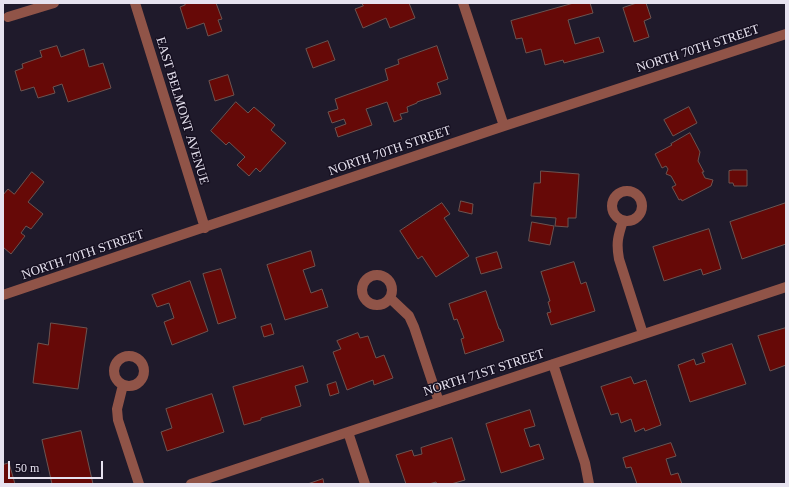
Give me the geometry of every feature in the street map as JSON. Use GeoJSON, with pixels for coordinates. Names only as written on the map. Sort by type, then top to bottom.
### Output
{"type":"FeatureCollection","features":[{"type":"Feature","properties":{"kind":"street"},"geometry":{"type":"LineString","coordinates":[[8,18],[54,3]]}},
{"type":"Feature","properties":{"kind":"street","name":"EAST BELMONT AVENUE"},"geometry":{"type":"LineString","coordinates":[[135,3],[205,228]]}},
{"type":"Feature","properties":{"kind":"street"},"geometry":{"type":"LineString","coordinates":[[463,3],[504,126]]}},
{"type":"Feature","properties":{"kind":"street","name":"NORTH 70TH STREET"},"geometry":{"type":"LineString","coordinates":[[3,295],[504,126],[786,34]]}},
{"type":"Feature","properties":{"kind":"street"},"geometry":{"type":"LineString","coordinates":[[623,221],[617,238],[616,247],[618,259],[643,334]]}},
{"type":"Feature","properties":{"kind":"street","name":"NORTH 71ST STREET"},"geometry":{"type":"LineString","coordinates":[[191,484],[786,287]]}},
{"type":"Feature","properties":{"kind":"street"},"geometry":{"type":"LineString","coordinates":[[390,298],[411,321],[439,402]]}},
{"type":"Feature","properties":{"kind":"street"},"geometry":{"type":"LineString","coordinates":[[553,364],[585,463],[589,484]]}},
{"type":"Feature","properties":{"kind":"street"},"geometry":{"type":"LineString","coordinates":[[123,385],[117,409],[118,420],[139,484]]}},
{"type":"Feature","properties":{"kind":"street"},"geometry":{"type":"LineString","coordinates":[[348,432],[365,484]]}},
{"type":"Feature","properties":{"kind":"building"},"geometry":{"type":"Polygon","coordinates":[[[184,3],[216,3],[222,19],[218,20],[222,31],[208,36],[204,23],[187,29],[180,7],[185,5],[184,3]]]}},
{"type":"Feature","properties":{"kind":"building"},"geometry":{"type":"Polygon","coordinates":[[[362,3],[409,3],[415,18],[390,28],[386,18],[363,28],[355,9],[363,6],[362,3]]]}},
{"type":"Feature","properties":{"kind":"building"},"geometry":{"type":"Polygon","coordinates":[[[574,3],[590,3],[593,13],[568,20],[575,44],[599,37],[604,52],[564,63],[563,60],[545,65],[541,49],[526,53],[522,38],[516,39],[511,21],[574,3]]]}},
{"type":"Feature","properties":{"kind":"building"},"geometry":{"type":"Polygon","coordinates":[[[637,3],[646,3],[651,18],[644,21],[649,37],[634,42],[623,8],[637,3]]]}},
{"type":"Feature","properties":{"kind":"building"},"geometry":{"type":"Polygon","coordinates":[[[328,41],[335,60],[313,68],[306,49],[328,41]]]}},
{"type":"Feature","properties":{"kind":"building"},"geometry":{"type":"Polygon","coordinates":[[[57,46],[61,57],[84,49],[89,67],[103,63],[111,88],[68,102],[62,84],[53,87],[55,93],[38,98],[34,87],[21,91],[15,71],[23,68],[22,64],[42,57],[40,51],[57,46]]]}},
{"type":"Feature","properties":{"kind":"building"},"geometry":{"type":"Polygon","coordinates":[[[437,46],[448,79],[437,83],[441,94],[407,107],[408,112],[400,114],[402,119],[394,122],[387,102],[366,109],[372,125],[338,137],[335,128],[346,124],[344,119],[332,123],[328,112],[338,109],[335,99],[388,80],[385,69],[399,64],[398,60],[437,46]]]}},
{"type":"Feature","properties":{"kind":"building"},"geometry":{"type":"Polygon","coordinates":[[[228,75],[234,95],[215,101],[209,81],[228,75]]]}},
{"type":"Feature","properties":{"kind":"building"},"geometry":{"type":"Polygon","coordinates":[[[236,102],[248,113],[254,107],[275,125],[271,130],[286,143],[260,172],[256,168],[249,176],[237,165],[245,157],[229,142],[226,145],[211,131],[236,102]]]}},
{"type":"Feature","properties":{"kind":"building"},"geometry":{"type":"Polygon","coordinates":[[[689,107],[697,123],[673,136],[664,120],[689,107]]]}},
{"type":"Feature","properties":{"kind":"building"},"geometry":{"type":"Polygon","coordinates":[[[690,133],[700,152],[698,161],[704,172],[702,172],[705,178],[713,180],[711,186],[682,201],[681,199],[679,200],[672,187],[676,185],[671,176],[666,174],[668,169],[666,166],[662,168],[655,154],[690,133]]]}},
{"type":"Feature","properties":{"kind":"building"},"geometry":{"type":"Polygon","coordinates":[[[747,170],[747,186],[734,186],[733,183],[729,183],[729,171],[747,170]]]}},
{"type":"Feature","properties":{"kind":"building"},"geometry":{"type":"Polygon","coordinates":[[[541,171],[579,174],[576,218],[568,218],[568,227],[555,226],[556,218],[531,216],[534,183],[540,183],[541,171]]]}},
{"type":"Feature","properties":{"kind":"building"},"geometry":{"type":"Polygon","coordinates":[[[32,172],[44,182],[28,202],[43,214],[31,229],[26,226],[21,233],[25,236],[11,254],[3,247],[3,195],[8,189],[14,194],[32,172]]]}},
{"type":"Feature","properties":{"kind":"building"},"geometry":{"type":"Polygon","coordinates":[[[461,201],[473,204],[472,214],[459,211],[461,201]]]}},
{"type":"Feature","properties":{"kind":"building"},"geometry":{"type":"Polygon","coordinates":[[[442,203],[450,214],[444,218],[469,256],[436,277],[422,256],[418,259],[400,231],[442,203]]]}},
{"type":"Feature","properties":{"kind":"building"},"geometry":{"type":"Polygon","coordinates":[[[786,203],[786,244],[742,259],[730,222],[786,203]]]}},
{"type":"Feature","properties":{"kind":"building"},"geometry":{"type":"Polygon","coordinates":[[[532,222],[554,226],[550,245],[529,241],[532,222]]]}},
{"type":"Feature","properties":{"kind":"building"},"geometry":{"type":"Polygon","coordinates":[[[709,229],[721,269],[703,275],[701,269],[664,281],[653,247],[709,229]]]}},
{"type":"Feature","properties":{"kind":"building"},"geometry":{"type":"Polygon","coordinates":[[[311,251],[315,266],[303,270],[311,293],[322,289],[328,307],[285,320],[267,265],[311,251]]]}},
{"type":"Feature","properties":{"kind":"building"},"geometry":{"type":"Polygon","coordinates":[[[497,252],[502,268],[481,274],[476,258],[497,252]]]}},
{"type":"Feature","properties":{"kind":"building"},"geometry":{"type":"Polygon","coordinates":[[[574,262],[581,284],[586,282],[595,311],[551,325],[547,313],[551,312],[548,302],[550,301],[541,272],[574,262]]]}},
{"type":"Feature","properties":{"kind":"building"},"geometry":{"type":"Polygon","coordinates":[[[221,269],[236,318],[218,324],[203,274],[221,269]]]}},
{"type":"Feature","properties":{"kind":"building"},"geometry":{"type":"Polygon","coordinates":[[[190,281],[208,331],[172,345],[164,322],[174,318],[169,303],[157,307],[152,295],[190,281]]]}},
{"type":"Feature","properties":{"kind":"building"},"geometry":{"type":"Polygon","coordinates":[[[486,291],[504,341],[465,354],[461,339],[464,338],[457,319],[454,320],[449,304],[486,291]]]}},
{"type":"Feature","properties":{"kind":"building"},"geometry":{"type":"Polygon","coordinates":[[[51,323],[87,328],[78,389],[33,383],[38,343],[48,345],[51,323]]]}},
{"type":"Feature","properties":{"kind":"building"},"geometry":{"type":"Polygon","coordinates":[[[271,324],[274,334],[264,337],[261,327],[271,324]]]}},
{"type":"Feature","properties":{"kind":"building"},"geometry":{"type":"Polygon","coordinates":[[[786,328],[786,365],[770,371],[758,336],[786,328]]]}},
{"type":"Feature","properties":{"kind":"building"},"geometry":{"type":"Polygon","coordinates":[[[358,333],[360,338],[368,336],[376,358],[384,355],[393,378],[374,385],[373,380],[347,390],[333,352],[341,349],[337,341],[358,333]]]}},
{"type":"Feature","properties":{"kind":"building"},"geometry":{"type":"Polygon","coordinates":[[[732,344],[746,384],[690,402],[678,365],[694,359],[696,365],[705,362],[702,354],[732,344]]]}},
{"type":"Feature","properties":{"kind":"building"},"geometry":{"type":"Polygon","coordinates":[[[303,366],[308,382],[295,386],[301,406],[261,418],[261,420],[244,425],[233,387],[303,366]]]}},
{"type":"Feature","properties":{"kind":"building"},"geometry":{"type":"Polygon","coordinates":[[[631,377],[634,384],[646,380],[661,425],[645,431],[644,428],[635,432],[631,419],[621,423],[618,413],[611,415],[601,387],[631,377]]]}},
{"type":"Feature","properties":{"kind":"building"},"geometry":{"type":"Polygon","coordinates":[[[336,382],[339,393],[330,396],[327,385],[336,382]]]}},
{"type":"Feature","properties":{"kind":"building"},"geometry":{"type":"Polygon","coordinates":[[[212,394],[224,432],[167,451],[161,432],[172,428],[166,409],[212,394]]]}},
{"type":"Feature","properties":{"kind":"building"},"geometry":{"type":"Polygon","coordinates":[[[530,410],[535,426],[524,429],[530,447],[539,444],[544,459],[501,473],[486,424],[530,410]]]}},
{"type":"Feature","properties":{"kind":"building"},"geometry":{"type":"Polygon","coordinates":[[[81,431],[93,484],[52,484],[42,440],[81,431]]]}},
{"type":"Feature","properties":{"kind":"building"},"geometry":{"type":"Polygon","coordinates":[[[452,438],[465,480],[451,484],[437,484],[436,482],[429,484],[406,484],[396,455],[412,450],[414,456],[422,454],[421,448],[452,438]]]}},
{"type":"Feature","properties":{"kind":"building"},"geometry":{"type":"Polygon","coordinates":[[[671,443],[676,456],[666,459],[671,475],[678,473],[682,484],[637,484],[631,467],[626,468],[623,458],[671,443]]]}},
{"type":"Feature","properties":{"kind":"building"},"geometry":{"type":"Polygon","coordinates":[[[9,463],[15,484],[3,484],[3,465],[9,463]]]}},
{"type":"Feature","properties":{"kind":"building"},"geometry":{"type":"Polygon","coordinates":[[[323,479],[324,484],[308,484],[323,479]]]}}]}
